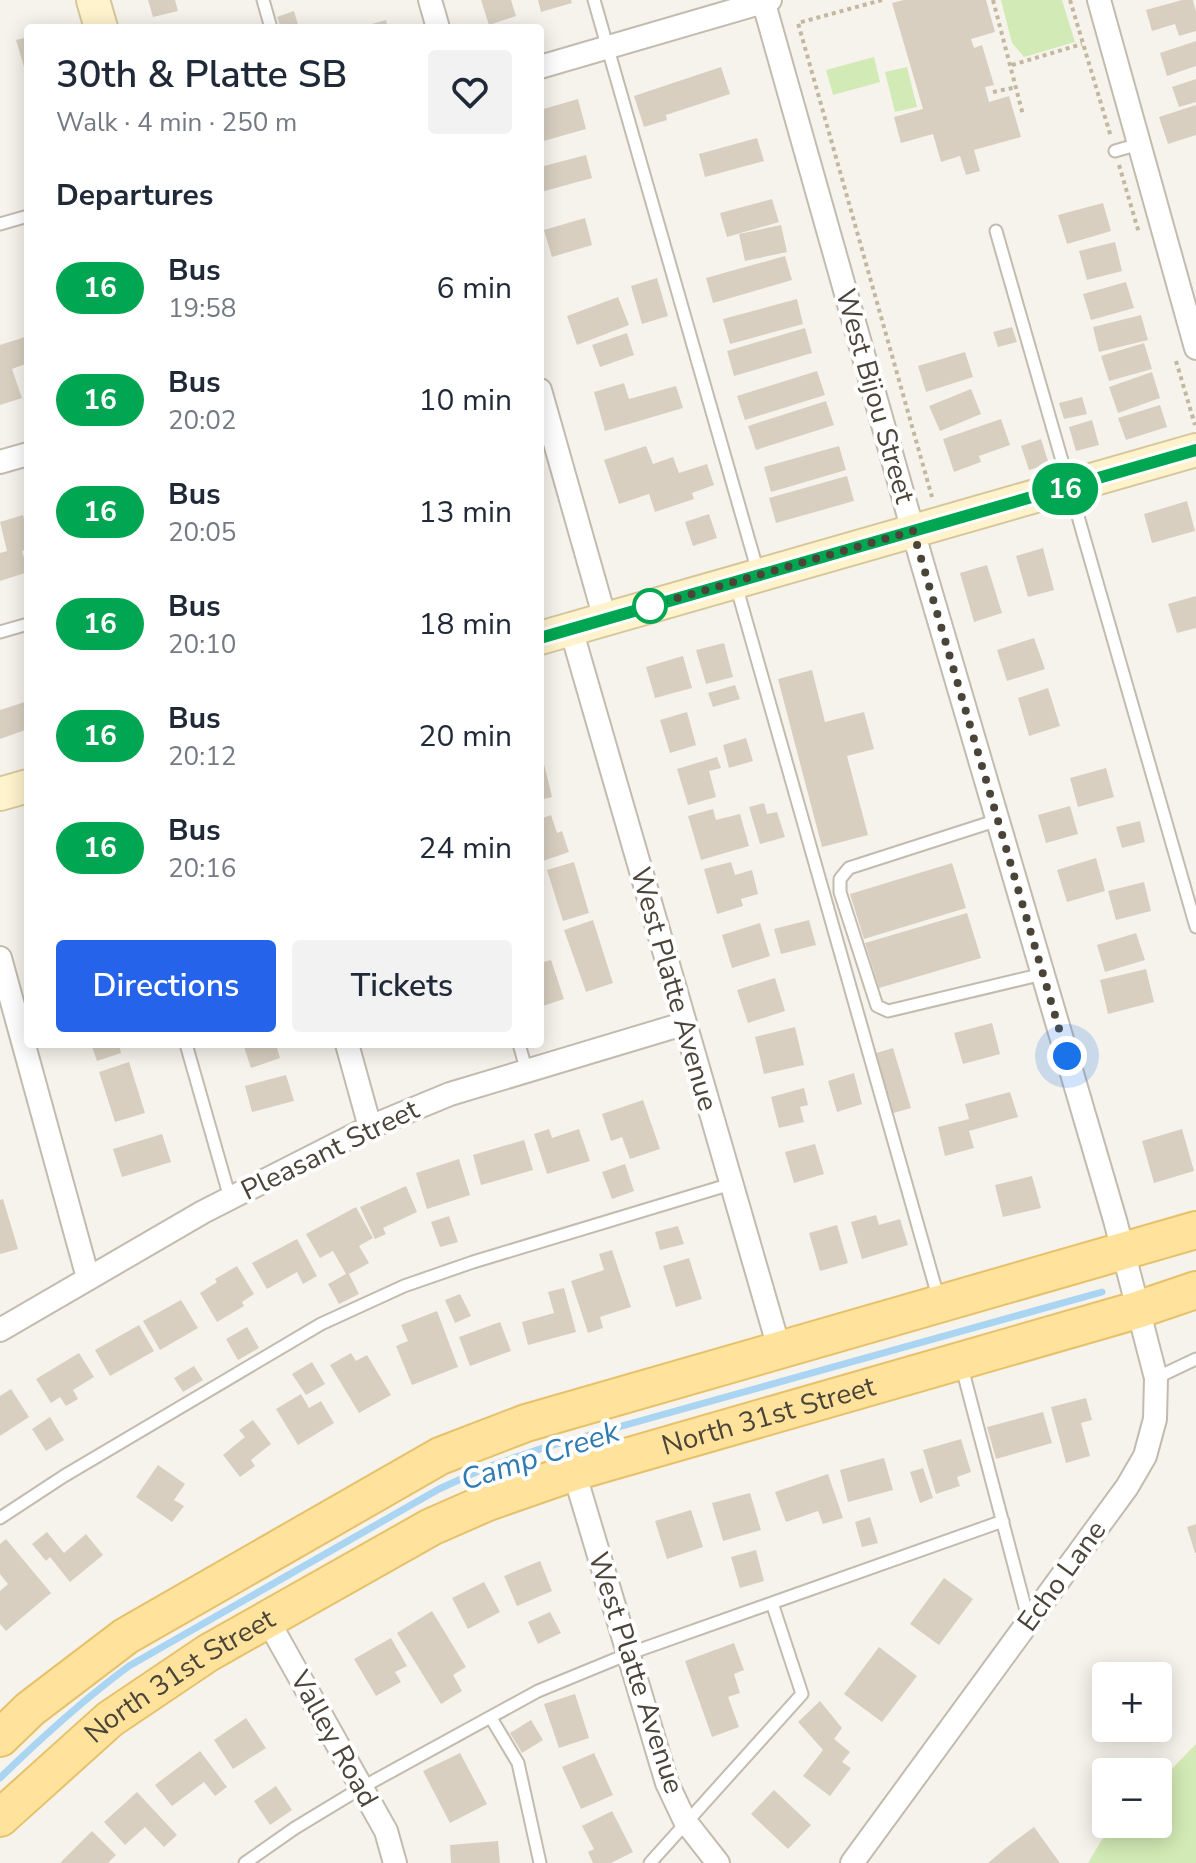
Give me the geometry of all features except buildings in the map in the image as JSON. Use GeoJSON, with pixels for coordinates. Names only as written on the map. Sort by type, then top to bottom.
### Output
{"type":"FeatureCollection","features":[{"type":"Feature","properties":{"kind":"main road"},"geometry":{"type":"LineString","coordinates":[[93,0],[100,24]]}},
{"type":"Feature","properties":{"kind":"main road"},"geometry":{"type":"LineString","coordinates":[[544,637],[1196,450]]}},
{"type":"Feature","properties":{"kind":"main road"},"geometry":{"type":"LineString","coordinates":[[0,794],[24,787]]}},
{"type":"Feature","properties":{"kind":"main road","name":"North 31st Street"},"geometry":{"type":"LineString","coordinates":[[0,1738],[30,1709],[126,1636],[440,1456],[526,1423],[1196,1230]]}},
{"type":"Feature","properties":{"kind":"main road","name":"North 31st Street"},"geometry":{"type":"LineString","coordinates":[[0,1818],[110,1719],[163,1682],[267,1619],[431,1527],[488,1502],[574,1472],[1137,1310],[1196,1290]]}},
{"type":"Feature","properties":{"kind":"street"},"geometry":{"type":"LineString","coordinates":[[430,0],[437,24]]}},
{"type":"Feature","properties":{"kind":"street"},"geometry":{"type":"LineString","coordinates":[[1099,0],[1196,348]]}},
{"type":"Feature","properties":{"kind":"street"},"geometry":{"type":"LineString","coordinates":[[544,66],[765,1]]}},
{"type":"Feature","properties":{"kind":"street","name":"West Bijou Street"},"geometry":{"type":"LineString","coordinates":[[765,1],[913,531],[1124,1253]]}},
{"type":"Feature","properties":{"kind":"street"},"geometry":{"type":"LineString","coordinates":[[544,404],[605,619]]}},
{"type":"Feature","properties":{"kind":"street"},"geometry":{"type":"LineString","coordinates":[[0,462],[24,455]]}},
{"type":"Feature","properties":{"kind":"street","name":"West Platte Avenue"},"geometry":{"type":"LineString","coordinates":[[571,629],[779,1348]]}},
{"type":"Feature","properties":{"kind":"street"},"geometry":{"type":"LineString","coordinates":[[0,958],[24,1045]]}},
{"type":"Feature","properties":{"kind":"street","name":"Pleasant Street"},"geometry":{"type":"LineString","coordinates":[[0,1330],[230,1198],[370,1127],[450,1094],[683,1024]]}},
{"type":"Feature","properties":{"kind":"street"},"geometry":{"type":"LineString","coordinates":[[25,1048],[88,1278]]}},
{"type":"Feature","properties":{"kind":"street"},"geometry":{"type":"LineString","coordinates":[[348,1048],[370,1127]]}},
{"type":"Feature","properties":{"kind":"street","name":"Echo Lane"},"geometry":{"type":"LineString","coordinates":[[852,1863],[1127,1487],[1145,1456],[1155,1419],[1156,1378],[1124,1253]]}},
{"type":"Feature","properties":{"kind":"street","name":"West Platte Avenue"},"geometry":{"type":"LineString","coordinates":[[574,1472],[667,1783],[685,1821],[718,1863]]}},
{"type":"Feature","properties":{"kind":"street","name":"Valley Road"},"geometry":{"type":"LineString","coordinates":[[267,1619],[386,1831],[395,1863]]}},
{"type":"Feature","properties":{"kind":"lane"},"geometry":{"type":"LineString","coordinates":[[263,0],[270,24]]}},
{"type":"Feature","properties":{"kind":"lane"},"geometry":{"type":"LineString","coordinates":[[594,0],[940,1304]]}},
{"type":"Feature","properties":{"kind":"lane"},"geometry":{"type":"LineString","coordinates":[[1115,151],[1139,144]]}},
{"type":"Feature","properties":{"kind":"lane"},"geometry":{"type":"LineString","coordinates":[[0,224],[24,217]]}},
{"type":"Feature","properties":{"kind":"lane"},"geometry":{"type":"LineString","coordinates":[[996,231],[1196,927]]}},
{"type":"Feature","properties":{"kind":"lane"},"geometry":{"type":"LineString","coordinates":[[0,632],[24,625]]}},
{"type":"Feature","properties":{"kind":"lane"},"geometry":{"type":"LineString","coordinates":[[998,820],[849,868],[840,879],[840,892],[877,1006],[888,1011],[1043,974]]}},
{"type":"Feature","properties":{"kind":"lane"},"geometry":{"type":"LineString","coordinates":[[187,1048],[230,1198]]}},
{"type":"Feature","properties":{"kind":"lane"},"geometry":{"type":"LineString","coordinates":[[520,1048],[527,1073]]}},
{"type":"Feature","properties":{"kind":"lane"},"geometry":{"type":"LineString","coordinates":[[0,1518],[64,1476],[321,1324],[404,1286],[731,1184]]}},
{"type":"Feature","properties":{"kind":"lane"},"geometry":{"type":"LineString","coordinates":[[1156,1378],[1196,1359]]}},
{"type":"Feature","properties":{"kind":"lane"},"geometry":{"type":"LineString","coordinates":[[960,1361],[1029,1623]]}},
{"type":"Feature","properties":{"kind":"lane"},"geometry":{"type":"LineString","coordinates":[[245,1863],[361,1788],[538,1691],[628,1654],[1003,1521]]}},
{"type":"Feature","properties":{"kind":"lane"},"geometry":{"type":"LineString","coordinates":[[650,1863],[802,1694],[772,1603]]}},
{"type":"Feature","properties":{"kind":"lane"},"geometry":{"type":"LineString","coordinates":[[491,1718],[518,1763],[540,1863]]}},
{"type":"Feature","properties":{"kind":"path"},"geometry":{"type":"LineString","coordinates":[[882,0],[798,23],[932,500]]}},
{"type":"Feature","properties":{"kind":"path"},"geometry":{"type":"LineString","coordinates":[[993,0],[1023,115]]}},
{"type":"Feature","properties":{"kind":"path"},"geometry":{"type":"LineString","coordinates":[[1070,0],[1142,243]]}},
{"type":"Feature","properties":{"kind":"path"},"geometry":{"type":"LineString","coordinates":[[1012,65],[1083,44]]}},
{"type":"Feature","properties":{"kind":"path"},"geometry":{"type":"LineString","coordinates":[[993,92],[1017,87]]}},
{"type":"Feature","properties":{"kind":"path"},"geometry":{"type":"LineString","coordinates":[[1173,351],[1196,427]]}},
{"type":"Feature","properties":{"kind":"green space"},"geometry":{"type":"Polygon","coordinates":[[[1001,0],[1062,0],[1075,42],[1024,57],[1012,43],[1001,0]]]}},
{"type":"Feature","properties":{"kind":"green space"},"geometry":{"type":"Polygon","coordinates":[[[874,57],[880,82],[833,95],[826,70],[874,57]]]}},
{"type":"Feature","properties":{"kind":"green space"},"geometry":{"type":"Polygon","coordinates":[[[907,67],[917,107],[895,112],[885,72],[907,67]]]}},
{"type":"Feature","properties":{"kind":"green space"},"geometry":{"type":"Polygon","coordinates":[[[1196,1744],[1196,1863],[1088,1863],[1104,1838],[1172,1838],[1172,1769],[1196,1744]]]}},
{"type":"Feature","properties":{"kind":"waterway","name":"Camp Creek"},"geometry":{"type":"LineString","coordinates":[[0,1778],[95,1692],[129,1666],[439,1489],[485,1468],[543,1448],[1102,1292]]}},
{"type":"Feature","properties":{"kind":"bus line","name":"16"},"geometry":{"type":"LineString","coordinates":[[544,637],[1196,450]]}},
{"type":"Feature","properties":{"kind":"route"},"geometry":{"type":"LineString","coordinates":[[650,606],[913,531],[1067,1056]]}}]}
